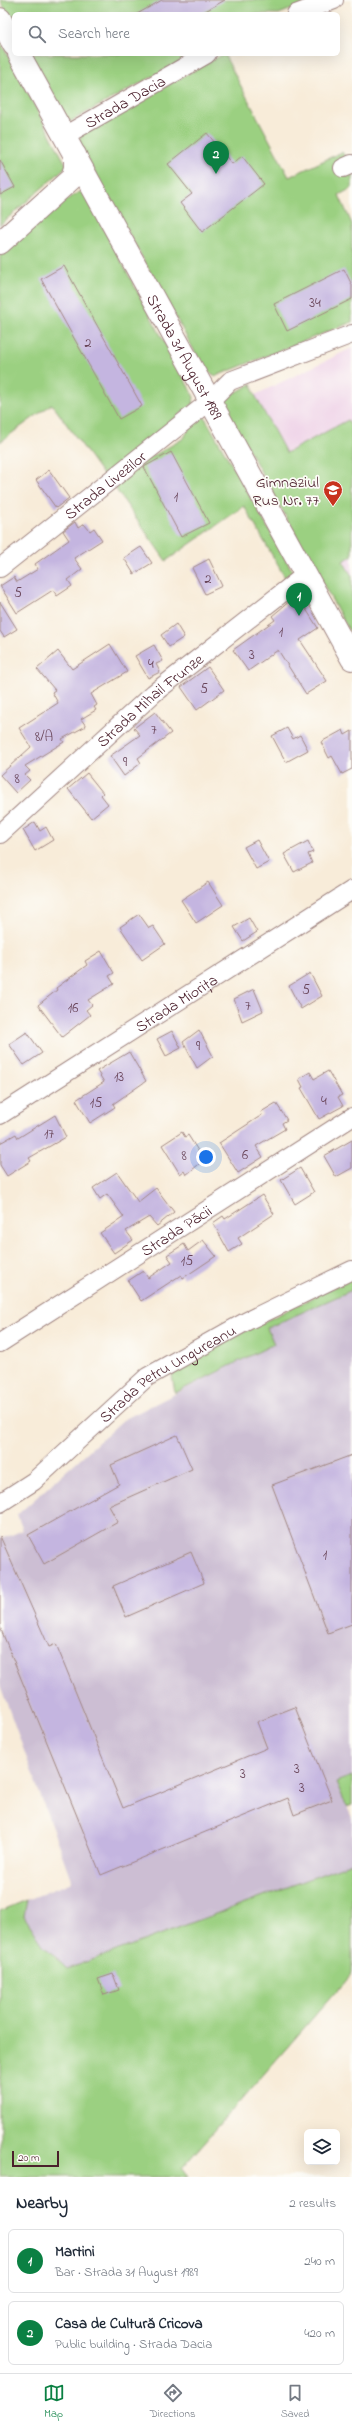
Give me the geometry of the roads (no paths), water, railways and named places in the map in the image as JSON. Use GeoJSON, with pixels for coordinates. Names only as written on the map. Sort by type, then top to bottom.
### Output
{"type":"FeatureCollection","features":[{"type":"Feature","properties":{"kind":"street"},"geometry":{"type":"LineString","coordinates":[[301,12],[334,0]]}},
{"type":"Feature","properties":{"kind":"street"},"geometry":{"type":"LineString","coordinates":[[0,19],[12,40]]}},
{"type":"Feature","properties":{"kind":"street","name":"Strada 31 August 1989"},"geometry":{"type":"LineString","coordinates":[[20,56],[352,659]]}},
{"type":"Feature","properties":{"kind":"street","name":"Strada Dacia"},"geometry":{"type":"LineString","coordinates":[[64,136],[204,56]]}},
{"type":"Feature","properties":{"kind":"street"},"geometry":{"type":"LineString","coordinates":[[0,243],[72,178],[75,168],[75,155]]}},
{"type":"Feature","properties":{"kind":"street","name":"Strada Livezilor"},"geometry":{"type":"LineString","coordinates":[[0,568],[210,401],[230,381],[352,334]]}},
{"type":"Feature","properties":{"kind":"street","name":"Strada Mihail Frunze"},"geometry":{"type":"LineString","coordinates":[[0,834],[154,693],[305,574]]}},
{"type":"Feature","properties":{"kind":"street","name":"Strada Miorița"},"geometry":{"type":"LineString","coordinates":[[0,1115],[352,890]]}},
{"type":"Feature","properties":{"kind":"street","name":"Strada Păcii"},"geometry":{"type":"LineString","coordinates":[[0,1343],[352,1117]]}},
{"type":"Feature","properties":{"kind":"street","name":"Strada Petru Ungureanu"},"geometry":{"type":"LineString","coordinates":[[0,1503],[34,1481],[147,1377],[247,1321],[352,1270]]}},
{"type":"Feature","properties":{"kind":"place","name":"Casa de Cultură Cricova"},"geometry":{"type":"Point","coordinates":[216,174]}},
{"type":"Feature","properties":{"kind":"place","name":"Gimnaziul Rus Nr. 77"},"geometry":{"type":"Point","coordinates":[333,507]}},
{"type":"Feature","properties":{"kind":"place","name":"Martini"},"geometry":{"type":"Point","coordinates":[299,616]}}]}
